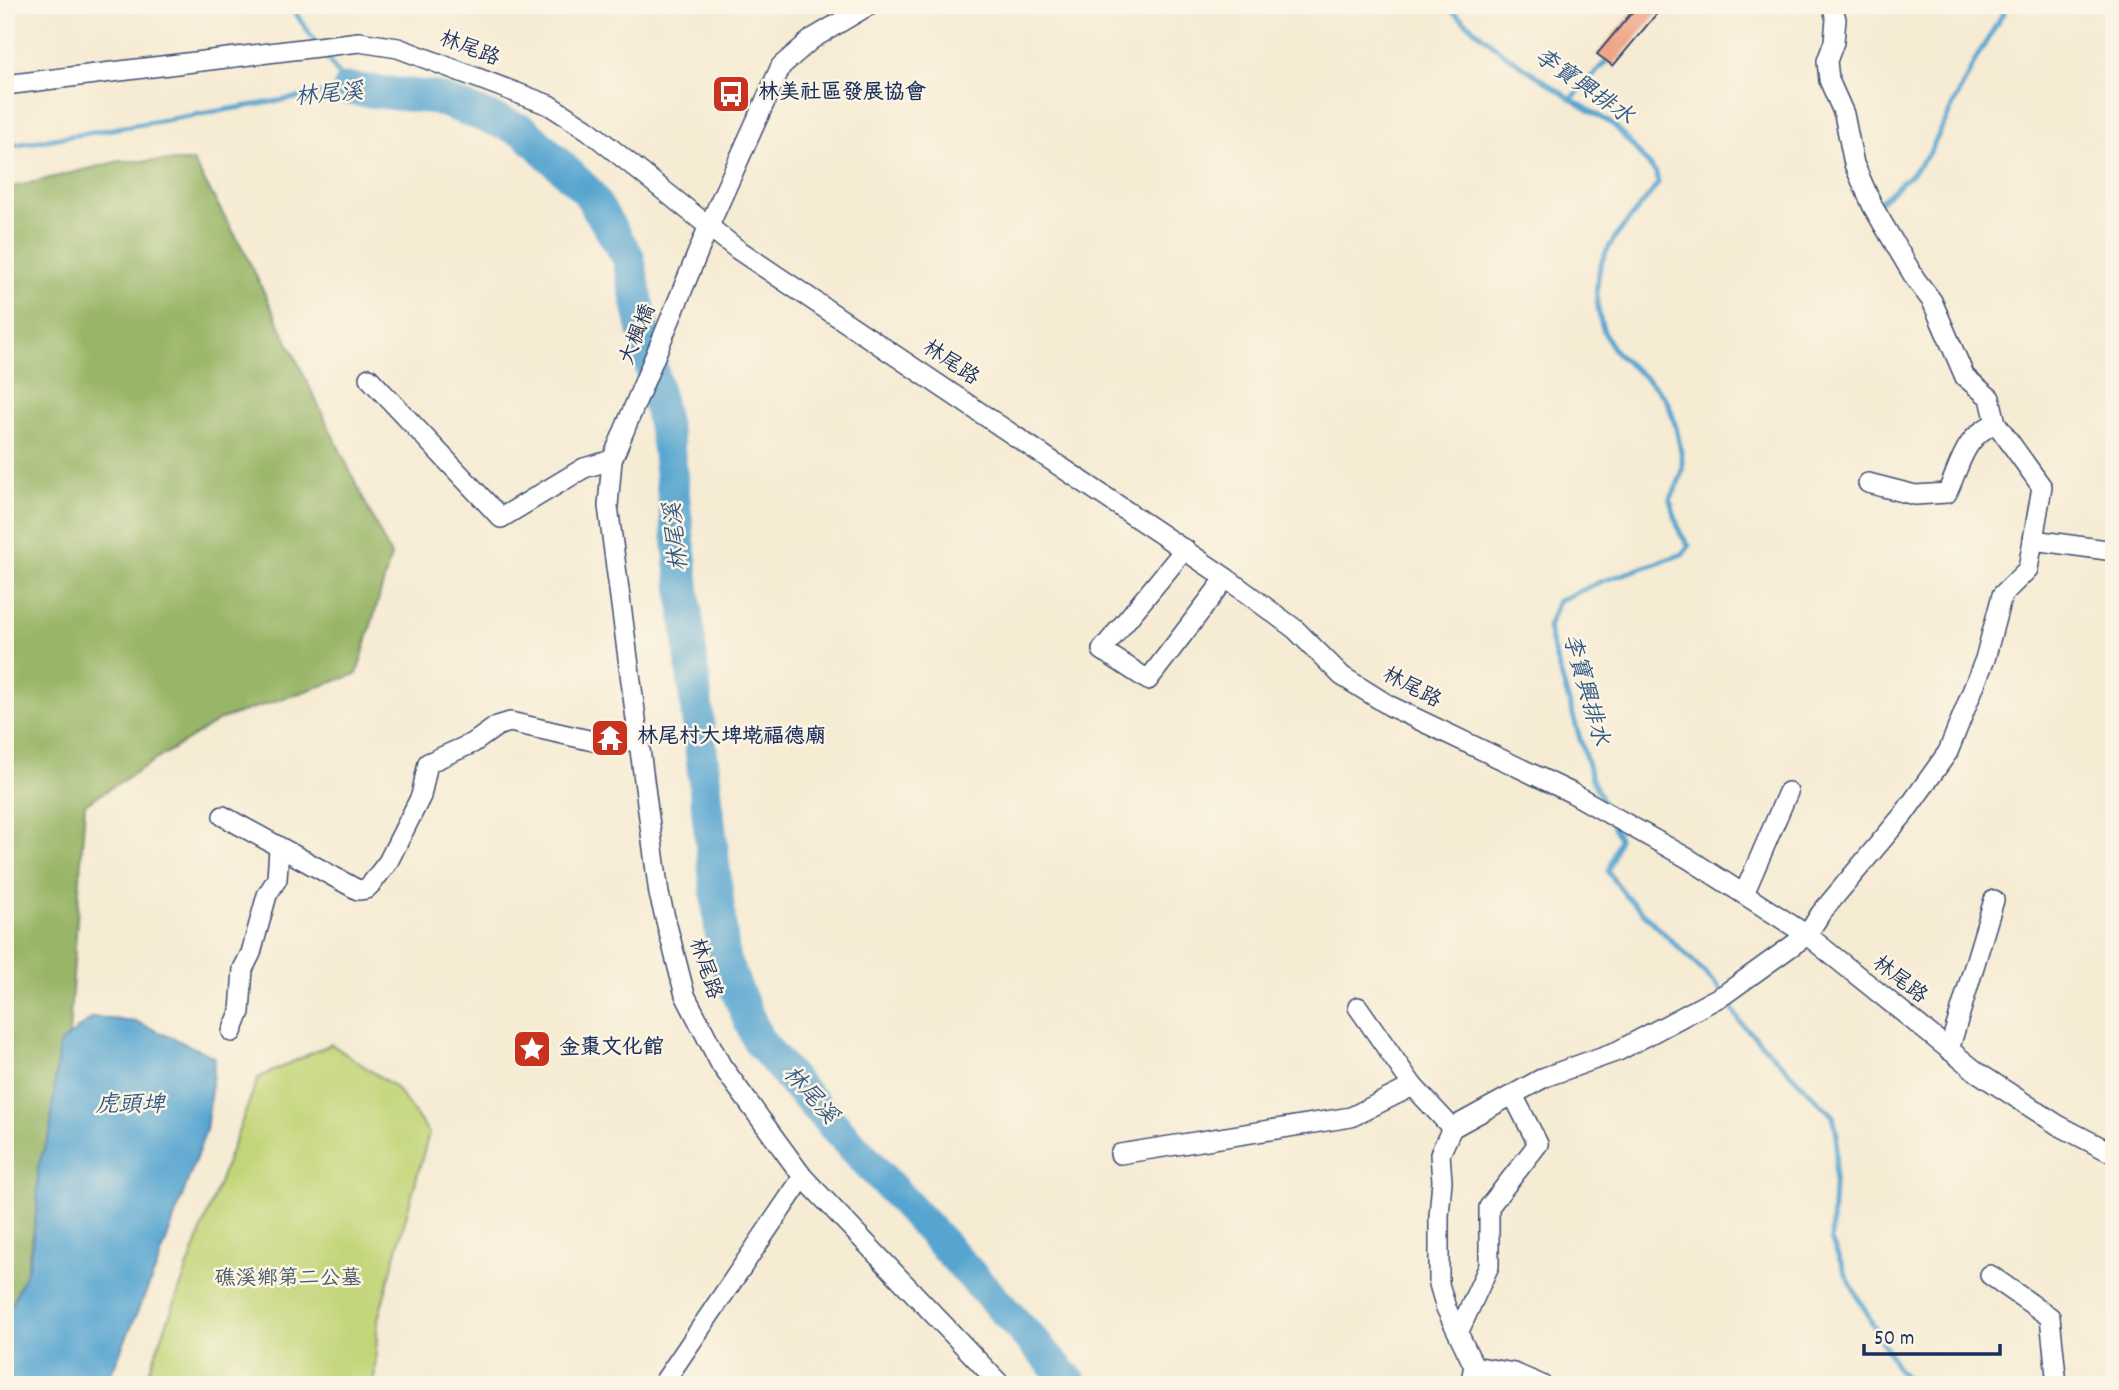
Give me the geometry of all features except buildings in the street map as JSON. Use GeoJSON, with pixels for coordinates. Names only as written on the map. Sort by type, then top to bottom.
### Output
{"type":"FeatureCollection","features":[{"type":"Feature","properties":{"kind":"street"},"geometry":{"type":"LineString","coordinates":[[708,228],[781,66],[812,39],[869,5]]}},
{"type":"Feature","properties":{"kind":"street"},"geometry":{"type":"LineString","coordinates":[[1542,1385],[1514,1373],[1472,1375],[1459,1331],[1446,1308],[1438,1284],[1438,1216],[1442,1181],[1440,1154],[1452,1128],[1545,1077],[1618,1051],[1725,994],[1807,935],[1821,913],[1903,815],[1948,752],[1985,659],[2002,595],[2028,569],[2042,487],[1996,423],[1990,398],[1965,377],[1933,301],[1916,280],[1873,207],[1854,164],[1844,114],[1829,80],[1827,61],[1834,43],[1836,19],[1832,5]]}},
{"type":"Feature","properties":{"kind":"street","name":"林尾路"},"geometry":{"type":"LineString","coordinates":[[5,85],[359,43],[398,48],[550,105],[587,130],[708,228],[1226,578],[1295,629],[1342,676],[1390,706],[1572,793],[1689,859],[1807,935],[1978,1072],[2057,1125],[2114,1154]]}},
{"type":"Feature","properties":{"kind":"street","name":"大楓橋"},"geometry":{"type":"LineString","coordinates":[[612,460],[708,228]]}},
{"type":"Feature","properties":{"kind":"street"},"geometry":{"type":"LineString","coordinates":[[369,378],[501,518],[584,468],[612,460]]}},
{"type":"Feature","properties":{"kind":"street"},"geometry":{"type":"LineString","coordinates":[[1868,483],[1915,495],[1947,494],[1966,446],[1982,429],[1996,423]]}},
{"type":"Feature","properties":{"kind":"street","name":"林尾路"},"geometry":{"type":"LineString","coordinates":[[612,460],[608,506],[638,741],[659,894],[685,995],[721,1065],[803,1177],[1001,1385]]}},
{"type":"Feature","properties":{"kind":"street"},"geometry":{"type":"LineString","coordinates":[[2033,540],[2114,551]]}},
{"type":"Feature","properties":{"kind":"street"},"geometry":{"type":"LineString","coordinates":[[1185,549],[1102,650],[1148,680],[1226,578]]}},
{"type":"Feature","properties":{"kind":"street"},"geometry":{"type":"LineString","coordinates":[[223,816],[358,890],[366,889],[380,876],[421,796],[428,763],[473,743],[497,726],[510,722],[593,741],[638,741]]}},
{"type":"Feature","properties":{"kind":"street"},"geometry":{"type":"LineString","coordinates":[[1744,894],[1788,792]]}},
{"type":"Feature","properties":{"kind":"street"},"geometry":{"type":"LineString","coordinates":[[232,1032],[240,1012],[243,969],[251,953],[267,895],[277,878],[279,848]]}},
{"type":"Feature","properties":{"kind":"street"},"geometry":{"type":"LineString","coordinates":[[1949,1050],[1994,900]]}},
{"type":"Feature","properties":{"kind":"street"},"geometry":{"type":"LineString","coordinates":[[1358,1007],[1413,1086],[1452,1128]]}},
{"type":"Feature","properties":{"kind":"street"},"geometry":{"type":"LineString","coordinates":[[1120,1154],[1351,1117],[1413,1086]]}},
{"type":"Feature","properties":{"kind":"street"},"geometry":{"type":"LineString","coordinates":[[1459,1331],[1489,1266],[1489,1207],[1538,1144],[1513,1095]]}},
{"type":"Feature","properties":{"kind":"street"},"geometry":{"type":"LineString","coordinates":[[662,1385],[803,1177]]}},
{"type":"Feature","properties":{"kind":"street"},"geometry":{"type":"LineString","coordinates":[[1990,1275],[2050,1317],[2057,1385]]}},
{"type":"Feature","properties":{"kind":"green space"},"geometry":{"type":"Polygon","coordinates":[[[120,161],[193,161],[244,251],[391,556],[357,674],[221,719],[85,804],[69,1033],[12,1349],[5,1367],[5,189],[120,161]]]}},
{"type":"Feature","properties":{"kind":"green space","name":"礁溪鄉第二公墓"},"geometry":{"type":"Polygon","coordinates":[[[331,1044],[395,1087],[429,1133],[378,1319],[374,1385],[144,1385],[258,1078],[331,1044]]]}},
{"type":"Feature","properties":{"kind":"water","name":"虎頭埤"},"geometry":{"type":"Polygon","coordinates":[[[93,1017],[137,1022],[215,1057],[206,1130],[158,1264],[110,1376],[102,1385],[5,1385],[5,1320],[29,1265],[37,1208],[38,1166],[50,1132],[59,1044],[93,1017]]]}},
{"type":"Feature","properties":{"kind":"waterway"},"geometry":{"type":"LineString","coordinates":[[290,5],[316,43]]}},
{"type":"Feature","properties":{"kind":"waterway","name":"李寶興排水"},"geometry":{"type":"LineString","coordinates":[[1445,5],[1503,53],[1615,126],[1656,173],[1658,183],[1604,256],[1598,279],[1598,304],[1609,342],[1625,361],[1661,393],[1671,412],[1680,444],[1682,470],[1670,500],[1680,533],[1689,546],[1683,554],[1600,582],[1558,601],[1548,627],[1592,779],[1603,803]]}},
{"type":"Feature","properties":{"kind":"waterway"},"geometry":{"type":"LineString","coordinates":[[1876,205],[1929,154],[1977,57],[2008,5]]}},
{"type":"Feature","properties":{"kind":"waterway","name":"林尾溪"},"geometry":{"type":"LineString","coordinates":[[5,147],[349,89],[322,51]]}},
{"type":"Feature","properties":{"kind":"waterway"},"geometry":{"type":"LineString","coordinates":[[1571,99],[1611,56]]}},
{"type":"Feature","properties":{"kind":"waterway","name":"林尾溪"},"geometry":{"type":"LineString","coordinates":[[349,89],[436,98],[524,131],[588,192],[628,257],[668,445],[724,960],[758,1040],[797,1086],[1073,1385]]}},
{"type":"Feature","properties":{"kind":"waterway","name":"李寶興排水"},"geometry":{"type":"LineString","coordinates":[[1611,821],[1619,839],[1608,872],[1627,897],[1718,986],[1740,1022],[1833,1116],[1837,1134],[1831,1240],[1849,1281],[1897,1368],[1911,1385]]}},
{"type":"Feature","properties":{"kind":"place","name":"林美社區發展協會"},"geometry":{"type":"Point","coordinates":[731,94]}},
{"type":"Feature","properties":{"kind":"place","name":"林尾村大埤墘福德廟"},"geometry":{"type":"Point","coordinates":[610,738]}},
{"type":"Feature","properties":{"kind":"place","name":"金棗文化館"},"geometry":{"type":"Point","coordinates":[532,1049]}}]}
